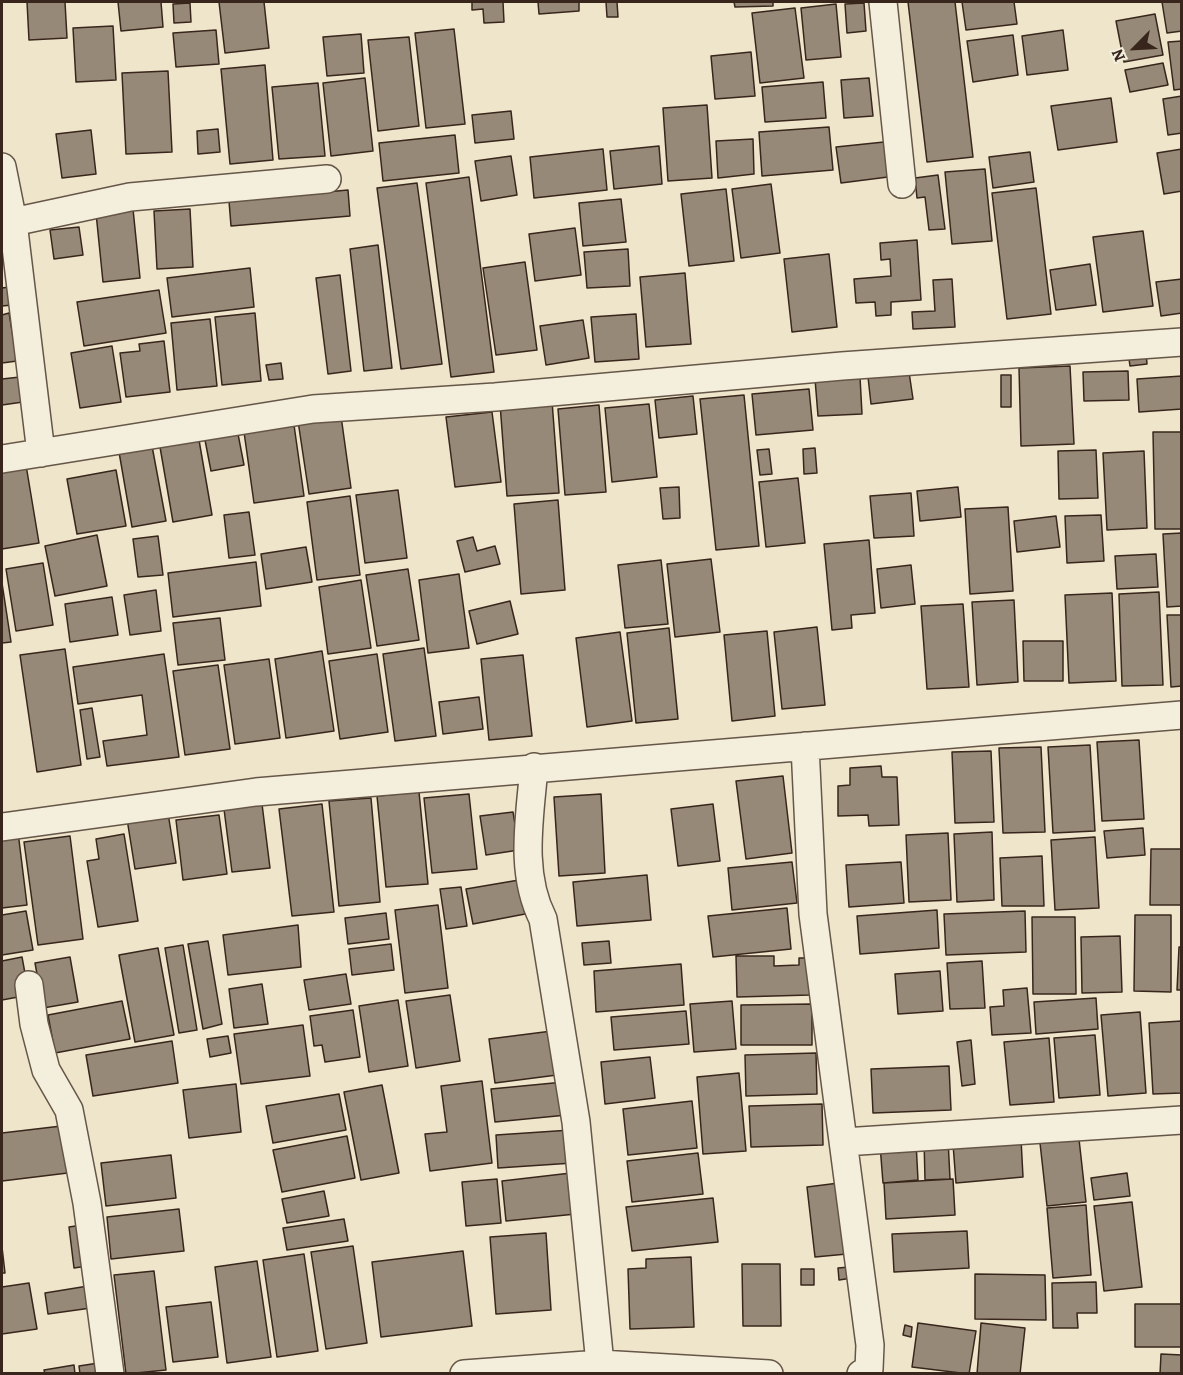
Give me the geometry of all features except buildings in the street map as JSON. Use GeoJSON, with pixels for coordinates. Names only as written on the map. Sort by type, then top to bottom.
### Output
{"type":"FeatureCollection","features":[{"type":"Feature","properties":{"kind":"street"},"geometry":{"type":"LineString","coordinates":[[882,2],[902,184]]}},
{"type":"Feature","properties":{"kind":"street"},"geometry":{"type":"LineString","coordinates":[[2,167],[13,222],[41,453]]}},
{"type":"Feature","properties":{"kind":"street"},"geometry":{"type":"LineString","coordinates":[[13,222],[130,197],[327,179]]}},
{"type":"Feature","properties":{"kind":"street"},"geometry":{"type":"LineString","coordinates":[[2,459],[313,409],[495,397],[854,365],[1182,342]]}},
{"type":"Feature","properties":{"kind":"street"},"geometry":{"type":"LineString","coordinates":[[2,827],[256,792],[534,767],[1182,715]]}},
{"type":"Feature","properties":{"kind":"street"},"geometry":{"type":"LineString","coordinates":[[805,746],[813,914],[870,1345],[869,1369],[861,1374]]}},
{"type":"Feature","properties":{"kind":"street"},"geometry":{"type":"LineString","coordinates":[[534,767],[528,846],[530,881],[534,901],[543,919],[576,1122],[600,1364]]}},
{"type":"Feature","properties":{"kind":"street"},"geometry":{"type":"LineString","coordinates":[[29,985],[34,1024],[46,1071],[69,1110],[87,1203],[110,1374]]}},
{"type":"Feature","properties":{"kind":"street"},"geometry":{"type":"LineString","coordinates":[[844,1142],[1182,1120]]}},
{"type":"Feature","properties":{"kind":"street"},"geometry":{"type":"LineString","coordinates":[[464,1374],[600,1364],[635,1370],[770,1374]]}}]}
